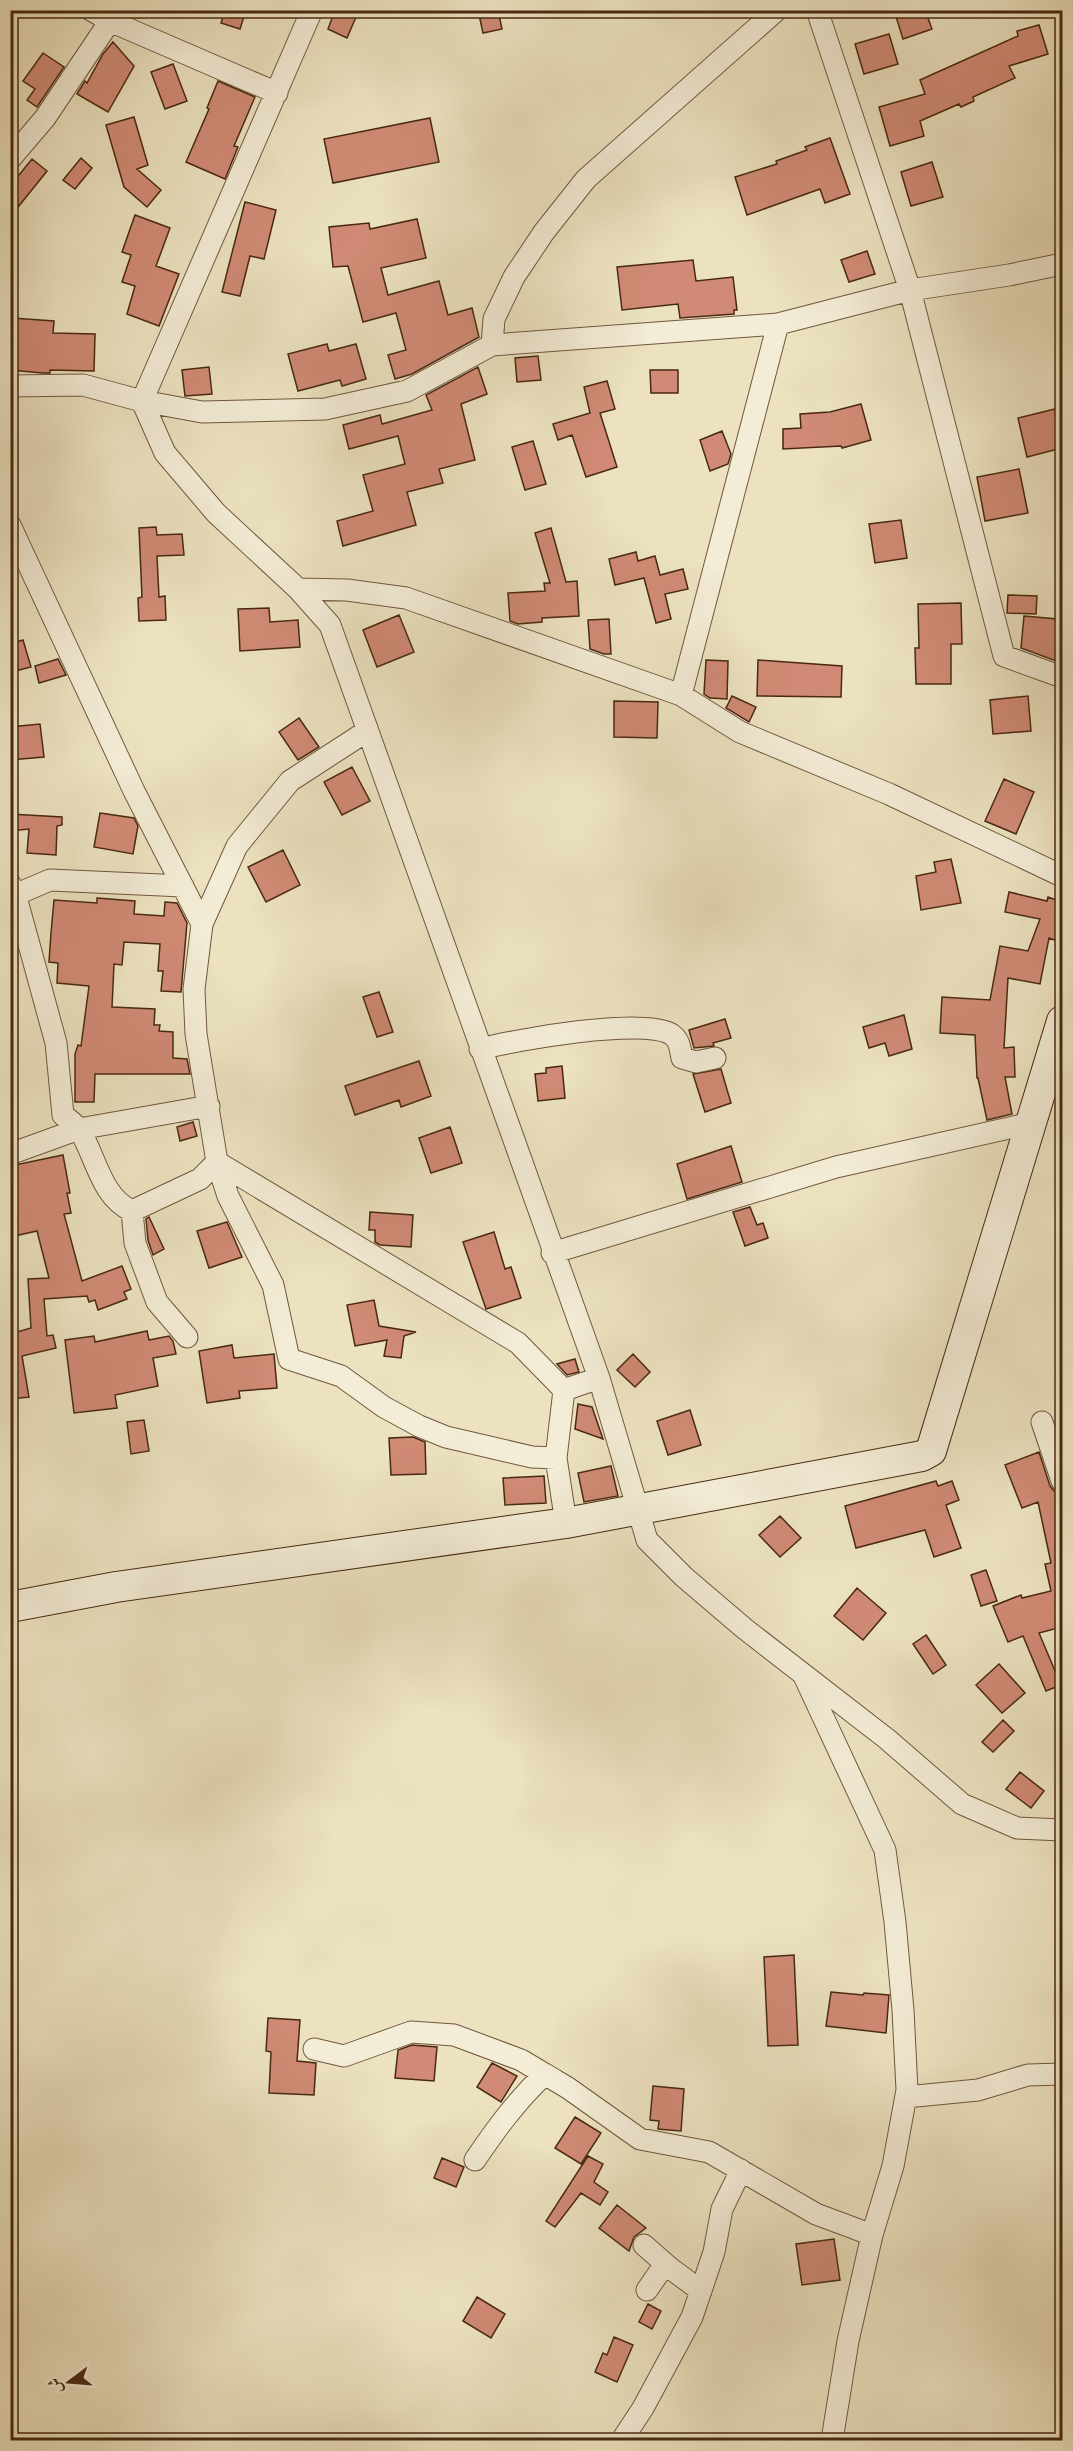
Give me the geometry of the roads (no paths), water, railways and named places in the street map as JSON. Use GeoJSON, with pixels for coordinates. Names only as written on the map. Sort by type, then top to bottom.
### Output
{"type":"FeatureCollection","features":[{"type":"Feature","properties":{"kind":"street"},"geometry":{"type":"LineString","coordinates":[[91,10],[112,16],[277,93]]}},
{"type":"Feature","properties":{"kind":"street"},"geometry":{"type":"LineString","coordinates":[[312,10],[142,401],[165,453],[216,513],[298,589],[330,624],[552,1253],[599,1378],[647,1540],[684,1577],[745,1629],[887,1739],[962,1804],[1017,1828],[1062,1830]]}},
{"type":"Feature","properties":{"kind":"street"},"geometry":{"type":"LineString","coordinates":[[492,345],[494,319],[514,277],[544,232],[586,179],[777,10]]}},
{"type":"Feature","properties":{"kind":"street"},"geometry":{"type":"LineString","coordinates":[[817,10],[910,290],[1004,656],[1062,677]]}},
{"type":"Feature","properties":{"kind":"street"},"geometry":{"type":"LineString","coordinates":[[10,159],[45,118],[112,16]]}},
{"type":"Feature","properties":{"kind":"street"},"geometry":{"type":"LineString","coordinates":[[10,386],[83,385],[142,401],[202,412],[325,409],[407,391],[492,345],[778,324],[910,290],[1009,275],[1062,264]]}},
{"type":"Feature","properties":{"kind":"street"},"geometry":{"type":"LineString","coordinates":[[681,695],[778,324]]}},
{"type":"Feature","properties":{"kind":"street"},"geometry":{"type":"LineString","coordinates":[[10,525],[134,790],[202,924]]}},
{"type":"Feature","properties":{"kind":"street"},"geometry":{"type":"LineString","coordinates":[[298,589],[346,590],[406,597],[681,695],[740,732],[889,794],[1062,876]]}},
{"type":"Feature","properties":{"kind":"street"},"geometry":{"type":"LineString","coordinates":[[367,731],[290,781],[237,846],[202,924],[195,989],[196,1034],[217,1162],[228,1196],[273,1285],[289,1359],[341,1376],[384,1407],[419,1426],[446,1437],[532,1456],[556,1458]]}},
{"type":"Feature","properties":{"kind":"street"},"geometry":{"type":"LineString","coordinates":[[183,886],[50,880],[12,893],[56,1043],[63,1115],[79,1129],[97,1171],[119,1205],[132,1211],[200,1179],[217,1162]]}},
{"type":"Feature","properties":{"kind":"street"},"geometry":{"type":"LineString","coordinates":[[10,1607],[116,1587],[566,1523],[922,1456],[931,1451],[1062,1022]]}},
{"type":"Feature","properties":{"kind":"street"},"geometry":{"type":"LineString","coordinates":[[480,1049],[513,1041],[595,1030],[649,1028],[670,1034],[679,1042],[682,1058],[696,1062],[715,1058]]}},
{"type":"Feature","properties":{"kind":"street"},"geometry":{"type":"LineString","coordinates":[[10,1154],[79,1129],[209,1106]]}},
{"type":"Feature","properties":{"kind":"street"},"geometry":{"type":"LineString","coordinates":[[552,1253],[836,1167],[1031,1123]]}},
{"type":"Feature","properties":{"kind":"street"},"geometry":{"type":"LineString","coordinates":[[217,1162],[518,1343],[564,1390]]}},
{"type":"Feature","properties":{"kind":"street"},"geometry":{"type":"LineString","coordinates":[[132,1211],[135,1243],[157,1302],[187,1337]]}},
{"type":"Feature","properties":{"kind":"street"},"geometry":{"type":"LineString","coordinates":[[564,1390],[599,1378]]}},
{"type":"Feature","properties":{"kind":"street"},"geometry":{"type":"LineString","coordinates":[[564,1390],[556,1458],[566,1523]]}},
{"type":"Feature","properties":{"kind":"street"},"geometry":{"type":"LineString","coordinates":[[1042,1422],[1062,1481]]}},
{"type":"Feature","properties":{"kind":"street"},"geometry":{"type":"LineString","coordinates":[[803,1672],[885,1850],[896,1922],[903,2010],[906,2097],[893,2166],[872,2235],[848,2341],[832,2440]]}},
{"type":"Feature","properties":{"kind":"street"},"geometry":{"type":"LineString","coordinates":[[314,2049],[344,2056],[411,2032],[454,2035],[521,2060],[640,2139],[709,2152],[816,2214],[872,2235]]}},
{"type":"Feature","properties":{"kind":"street"},"geometry":{"type":"LineString","coordinates":[[475,2160],[502,2121],[524,2094],[545,2074]]}},
{"type":"Feature","properties":{"kind":"street"},"geometry":{"type":"LineString","coordinates":[[906,2097],[978,2090],[1028,2075],[1062,2074]]}},
{"type":"Feature","properties":{"kind":"street"},"geometry":{"type":"LineString","coordinates":[[622,2440],[643,2408],[679,2343],[701,2291],[714,2252],[722,2209],[741,2170]]}},
{"type":"Feature","properties":{"kind":"street"},"geometry":{"type":"LineString","coordinates":[[644,2245],[701,2291]]}},
{"type":"Feature","properties":{"kind":"street"},"geometry":{"type":"LineString","coordinates":[[647,2290],[665,2264]]}}]}
